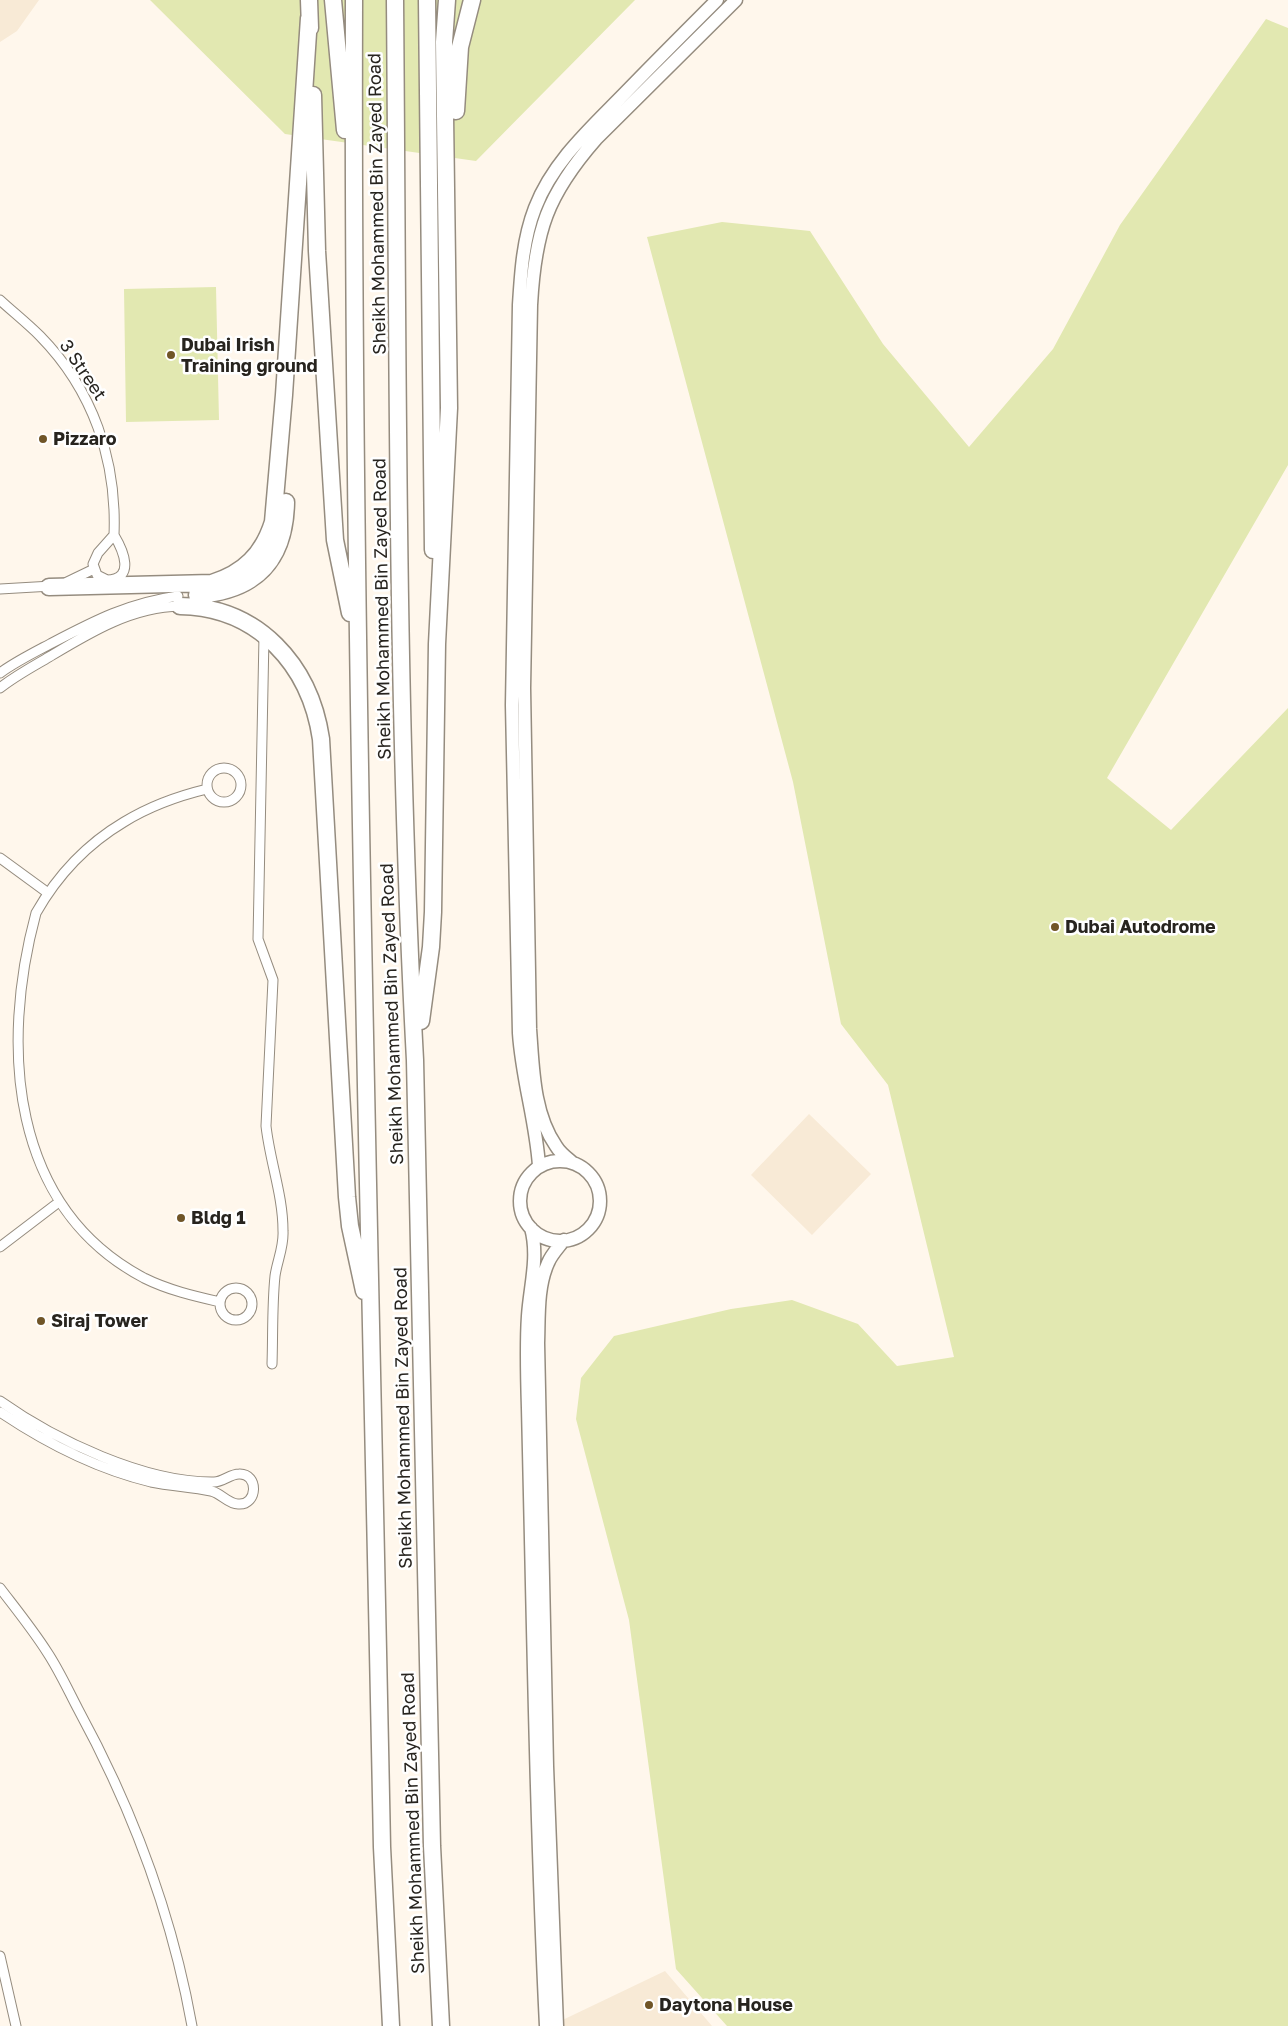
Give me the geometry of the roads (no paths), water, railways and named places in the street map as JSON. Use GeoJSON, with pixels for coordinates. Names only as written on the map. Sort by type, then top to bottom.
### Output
{"type":"FeatureCollection","features":[{"type":"Feature","properties":{"kind":"highway"},"geometry":{"type":"LineString","coordinates":[[49,587],[212,583],[233,575],[252,562],[262,550],[269,537],[273,522],[284,395],[309,0]]}},
{"type":"Feature","properties":{"kind":"highway"},"geometry":{"type":"LineString","coordinates":[[334,0],[354,223]]}},
{"type":"Feature","properties":{"kind":"highway","name":"Sheikh Mohammed Bin Zayed Road"},"geometry":{"type":"LineString","coordinates":[[354,0],[357,645],[382,1847],[391,2026]]}},
{"type":"Feature","properties":{"kind":"highway","name":"Sheikh Mohammed Bin Zayed Road"},"geometry":{"type":"LineString","coordinates":[[395,0],[402,650],[408,934],[416,1060],[432,1846],[441,2026]]}},
{"type":"Feature","properties":{"kind":"highway"},"geometry":{"type":"LineString","coordinates":[[427,0],[431,504],[437,644]]}},
{"type":"Feature","properties":{"kind":"highway"},"geometry":{"type":"LineString","coordinates":[[416,1060],[431,947],[433,912],[437,644],[449,422],[449,273],[444,42],[447,0]]}},
{"type":"Feature","properties":{"kind":"highway"},"geometry":{"type":"LineString","coordinates":[[449,273],[458,67],[463,28],[472,0]]}},
{"type":"Feature","properties":{"kind":"highway"},"geometry":{"type":"LineString","coordinates":[[309,18],[313,66],[317,251],[335,540],[357,645]]}},
{"type":"Feature","properties":{"kind":"highway"},"geometry":{"type":"LineString","coordinates":[[179,601],[235,588],[260,572],[278,548],[282,537],[285,514],[286,436],[284,395]]}},
{"type":"Feature","properties":{"kind":"highway"},"geometry":{"type":"LineString","coordinates":[[179,601],[225,614],[246,623],[264,636],[279,648],[300,675],[314,706],[318,722],[348,1210],[372,1324]]}},
{"type":"Feature","properties":{"kind":"street"},"geometry":{"type":"LineString","coordinates":[[540,1166],[536,1126],[521,1063],[512,756],[518,314],[523,254],[536,206],[548,180],[565,156],[716,0]]}},
{"type":"Feature","properties":{"kind":"street"},"geometry":{"type":"LineString","coordinates":[[531,1228],[546,1238],[564,1240],[574,1238],[588,1229],[597,1215],[600,1205],[599,1192],[595,1181],[587,1171],[573,1163],[556,1147],[540,1109],[534,1078],[530,1029],[524,688],[531,314],[535,256],[543,223],[554,198],[568,173],[584,152],[736,0]]}},
{"type":"Feature","properties":{"kind":"street","name":"3 Street"},"geometry":{"type":"LineString","coordinates":[[0,300],[55,353],[82,390],[101,436],[111,474],[114,496],[114,535],[126,563],[118,578],[107,580],[97,574],[94,569]]}},
{"type":"Feature","properties":{"kind":"street"},"geometry":{"type":"LineString","coordinates":[[0,588],[49,587],[74,580],[94,569],[95,558],[114,535]]}},
{"type":"Feature","properties":{"kind":"street"},"geometry":{"type":"LineString","coordinates":[[0,673],[31,654],[115,612],[142,603],[179,601]]}},
{"type":"Feature","properties":{"kind":"street"},"geometry":{"type":"LineString","coordinates":[[0,688],[105,625],[179,601]]}},
{"type":"Feature","properties":{"kind":"street"},"geometry":{"type":"LineString","coordinates":[[264,636],[258,939],[273,980],[266,1126],[280,1191],[283,1229],[282,1251],[275,1284],[272,1364]]}},
{"type":"Feature","properties":{"kind":"street"},"geometry":{"type":"LineString","coordinates":[[17,952],[24,934],[48,893],[72,863],[95,842],[123,822],[154,806],[186,794],[208,789]]}},
{"type":"Feature","properties":{"kind":"street"},"geometry":{"type":"LineString","coordinates":[[0,858],[48,893]]}},
{"type":"Feature","properties":{"kind":"street"},"geometry":{"type":"LineString","coordinates":[[546,2026],[535,1765],[526,1370],[529,1304],[535,1248],[531,1228],[522,1213],[520,1195],[530,1174],[540,1166],[552,1161],[573,1163]]}},
{"type":"Feature","properties":{"kind":"street"},"geometry":{"type":"LineString","coordinates":[[33,1171],[55,1205],[81,1234],[109,1256],[145,1278],[182,1293],[220,1302]]}},
{"type":"Feature","properties":{"kind":"street"},"geometry":{"type":"LineString","coordinates":[[0,1247],[55,1205]]}},
{"type":"Feature","properties":{"kind":"street"},"geometry":{"type":"LineString","coordinates":[[557,2026],[547,1766],[538,1343],[540,1305],[545,1269],[553,1254],[564,1240]]}},
{"type":"Feature","properties":{"kind":"street"},"geometry":{"type":"LineString","coordinates":[[0,1401],[52,1433],[118,1462],[167,1476],[214,1482],[238,1474],[244,1474],[254,1485],[253,1492],[245,1504],[238,1504],[232,1503],[221,1495],[212,1492],[150,1481],[122,1473],[59,1447],[30,1432],[0,1412]]}},
{"type":"Feature","properties":{"kind":"street"},"geometry":{"type":"LineString","coordinates":[[0,1588],[48,1653],[95,1739],[136,1828],[175,1952],[192,2026]]}},
{"type":"Feature","properties":{"kind":"street"},"geometry":{"type":"LineString","coordinates":[[0,1956],[16,2026]]}},
{"type":"Feature","properties":{"kind":"place","name":"Dubai Irish Training ground"},"geometry":{"type":"Point","coordinates":[171,355]}},
{"type":"Feature","properties":{"kind":"place","name":"Pizzaro"},"geometry":{"type":"Point","coordinates":[43,439]}},
{"type":"Feature","properties":{"kind":"place","name":"Dubai Autodrome"},"geometry":{"type":"Point","coordinates":[1055,927]}},
{"type":"Feature","properties":{"kind":"place","name":"Bldg 1"},"geometry":{"type":"Point","coordinates":[181,1218]}},
{"type":"Feature","properties":{"kind":"place","name":"Siraj Tower"},"geometry":{"type":"Point","coordinates":[41,1321]}},
{"type":"Feature","properties":{"kind":"place","name":"Daytona House"},"geometry":{"type":"Point","coordinates":[649,2005]}}]}
